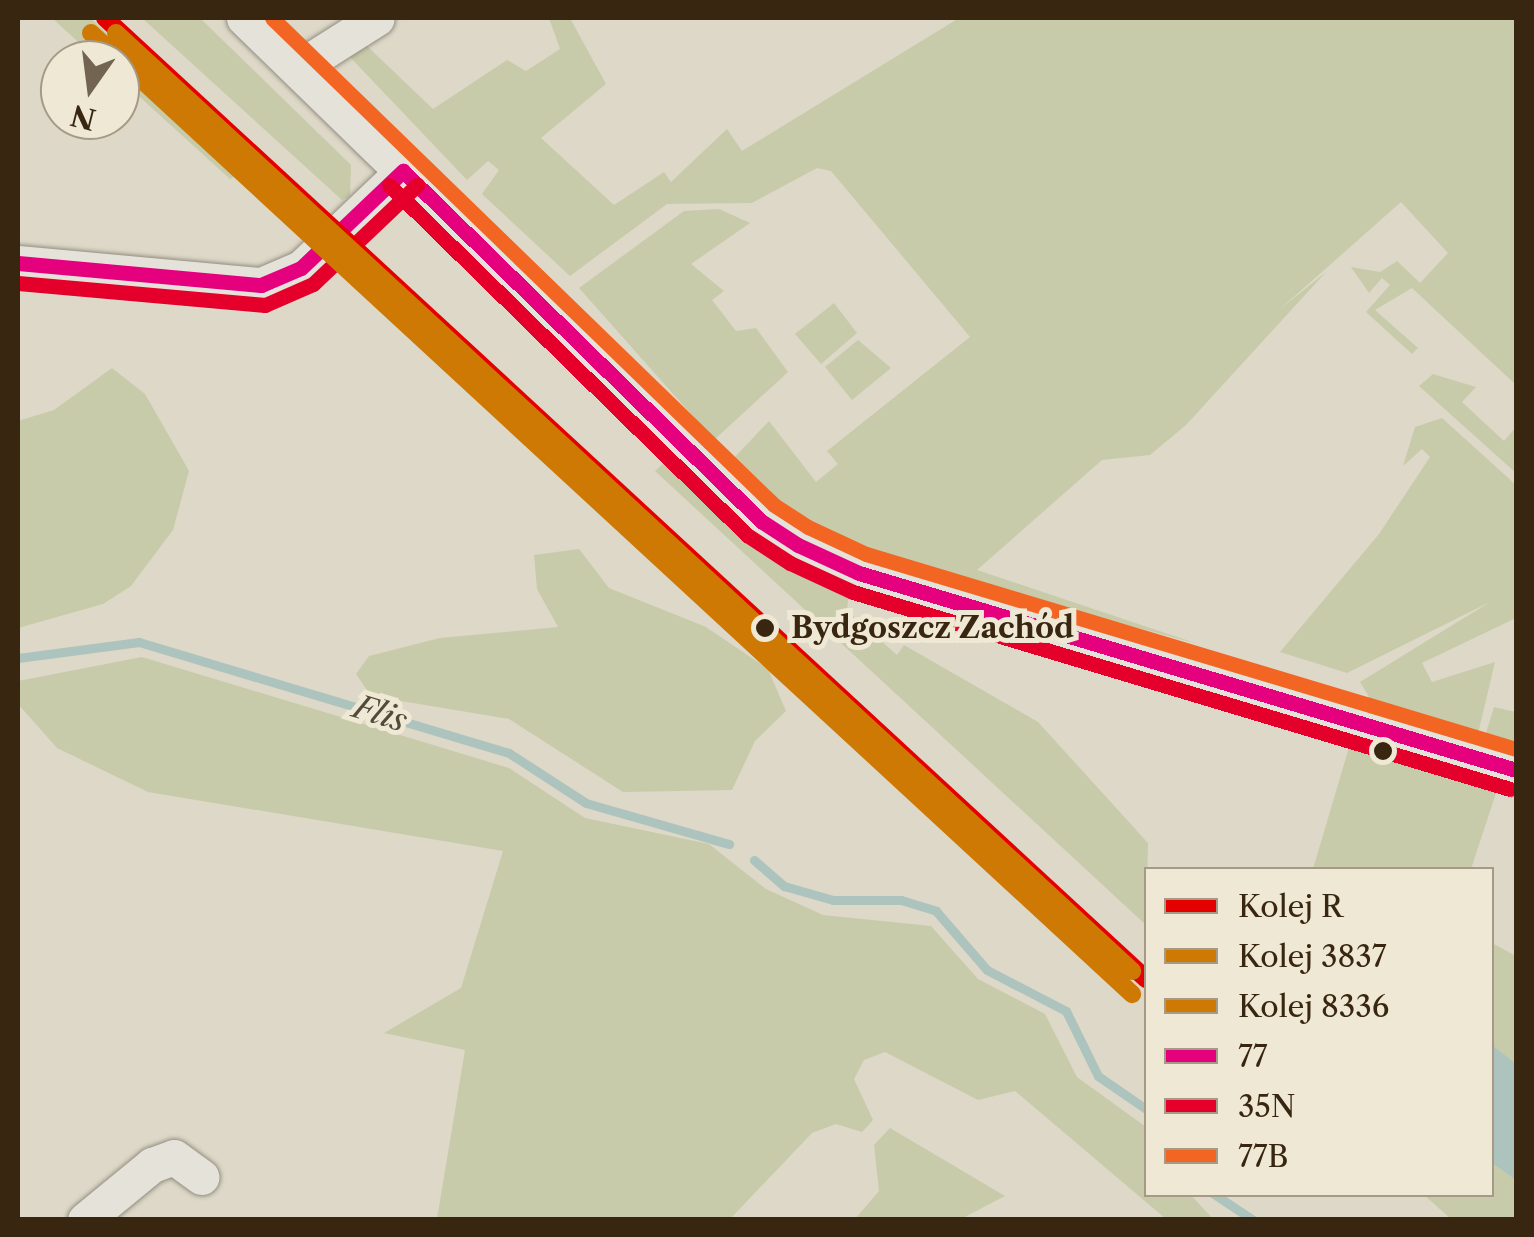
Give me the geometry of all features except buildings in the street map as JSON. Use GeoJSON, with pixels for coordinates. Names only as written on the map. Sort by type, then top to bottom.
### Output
{"type":"FeatureCollection","features":[{"type":"Feature","properties":{"kind":"street"},"geometry":{"type":"LineString","coordinates":[[244,18],[761,521],[798,546],[860,573],[1516,770]]}},
{"type":"Feature","properties":{"kind":"street"},"geometry":{"type":"LineString","coordinates":[[298,68],[377,18]]}},
{"type":"Feature","properties":{"kind":"street"},"geometry":{"type":"LineString","coordinates":[[18,263],[260,285],[301,268],[403,171]]}},
{"type":"Feature","properties":{"kind":"street"},"geometry":{"type":"LineString","coordinates":[[85,1220],[152,1165],[174,1157],[202,1176]]}},
{"type":"Feature","properties":{"kind":"green space"},"geometry":{"type":"Polygon","coordinates":[[[52,18],[90,18],[114,40],[76,40],[52,18]]]}},
{"type":"Feature","properties":{"kind":"green space"},"geometry":{"type":"Polygon","coordinates":[[[142,18],[200,18],[351,165],[350,196],[342,200],[142,18]]]}},
{"type":"Feature","properties":{"kind":"green space"},"geometry":{"type":"Polygon","coordinates":[[[549,18],[571,20],[606,84],[541,138],[614,205],[664,172],[671,182],[727,129],[742,151],[959,18],[1516,18],[1516,385],[1412,288],[1375,310],[1418,348],[1412,354],[1366,312],[1390,285],[1382,278],[1369,293],[1351,267],[1380,272],[1397,261],[1420,283],[1448,253],[1401,202],[1279,310],[1326,272],[1186,425],[1150,455],[1102,460],[977,570],[1198,644],[898,563],[787,510],[731,461],[769,421],[816,482],[838,464],[827,451],[970,337],[831,171],[817,168],[752,203],[667,204],[570,276],[482,194],[499,170],[488,161],[467,180],[349,56],[367,46],[433,109],[507,60],[526,71],[560,49],[549,18]]]}},
{"type":"Feature","properties":{"kind":"green space"},"geometry":{"type":"Polygon","coordinates":[[[140,63],[318,224],[297,237],[305,227],[239,174],[230,179],[140,97],[140,63]]]}},
{"type":"Feature","properties":{"kind":"green space"},"geometry":{"type":"Polygon","coordinates":[[[719,209],[750,223],[691,264],[724,291],[712,300],[736,331],[756,328],[788,372],[714,440],[579,288],[684,211],[719,209]]]}},
{"type":"Feature","properties":{"kind":"green space"},"geometry":{"type":"Polygon","coordinates":[[[834,303],[857,333],[821,364],[795,334],[834,303]]]}},
{"type":"Feature","properties":{"kind":"green space"},"geometry":{"type":"Polygon","coordinates":[[[858,340],[891,368],[852,400],[825,367],[858,340]]]}},
{"type":"Feature","properties":{"kind":"green space"},"geometry":{"type":"Polygon","coordinates":[[[112,368],[145,394],[189,471],[173,530],[131,586],[103,604],[18,628],[18,421],[54,410],[112,368]]]}},
{"type":"Feature","properties":{"kind":"green space"},"geometry":{"type":"Polygon","coordinates":[[[1433,374],[1476,387],[1462,402],[1504,441],[1516,427],[1516,473],[1419,386],[1433,374]]]}},
{"type":"Feature","properties":{"kind":"green space"},"geometry":{"type":"Polygon","coordinates":[[[1442,418],[1516,485],[1516,618],[1422,663],[1432,682],[1495,662],[1478,734],[1485,736],[1494,707],[1516,712],[1516,747],[1371,700],[1360,682],[1490,602],[1347,673],[1280,652],[1379,534],[1430,457],[1422,449],[1403,466],[1415,427],[1442,418]]]}},
{"type":"Feature","properties":{"kind":"green space"},"geometry":{"type":"Polygon","coordinates":[[[666,461],[756,544],[849,589],[847,611],[897,655],[904,645],[1038,722],[1148,843],[1144,923],[655,471],[666,461]]]}},
{"type":"Feature","properties":{"kind":"green space"},"geometry":{"type":"Polygon","coordinates":[[[579,549],[609,588],[706,627],[768,669],[786,711],[755,741],[732,790],[623,792],[509,719],[371,696],[356,674],[369,656],[440,638],[558,627],[537,589],[534,555],[579,549]]]}},
{"type":"Feature","properties":{"kind":"green space"},"geometry":{"type":"Polygon","coordinates":[[[142,657],[509,768],[585,818],[709,844],[766,889],[823,915],[931,926],[978,979],[1045,1014],[1077,1077],[1144,1126],[1144,1197],[1193,1197],[1213,1219],[1166,1219],[1015,1091],[978,1100],[885,1052],[864,1060],[854,1079],[873,1120],[862,1132],[836,1124],[812,1133],[730,1219],[437,1219],[465,1050],[384,1033],[461,988],[503,851],[148,792],[57,748],[18,704],[18,681],[142,657]]]}},
{"type":"Feature","properties":{"kind":"green space"},"geometry":{"type":"Polygon","coordinates":[[[1350,744],[1497,790],[1472,867],[1314,867],[1350,744]]]}},
{"type":"Feature","properties":{"kind":"green space"},"geometry":{"type":"Polygon","coordinates":[[[1494,944],[1516,956],[1516,1219],[1451,1219],[1426,1197],[1494,1197],[1494,944]]]}},
{"type":"Feature","properties":{"kind":"green space"},"geometry":{"type":"Polygon","coordinates":[[[890,1128],[1005,1196],[961,1219],[855,1219],[879,1191],[874,1145],[890,1128]]]}},
{"type":"Feature","properties":{"kind":"water"},"geometry":{"type":"Polygon","coordinates":[[[1494,1047],[1516,1064],[1516,1180],[1494,1164],[1494,1047]]]}},
{"type":"Feature","properties":{"kind":"waterway","name":"Flis"},"geometry":{"type":"LineString","coordinates":[[18,658],[139,642],[509,753],[586,803],[729,844]]}},
{"type":"Feature","properties":{"kind":"waterway","name":"Flis"},"geometry":{"type":"LineString","coordinates":[[754,860],[784,886],[833,900],[901,900],[936,911],[987,970],[1066,1011],[1098,1076],[1144,1108]]}},
{"type":"Feature","properties":{"kind":"waterway","name":"Flis"},"geometry":{"type":"LineString","coordinates":[[1218,1197],[1253,1220]]}},
{"type":"Feature","properties":{"kind":"rail line","name":"R"},"geometry":{"type":"LineString","coordinates":[[105,18],[1144,977]]}},
{"type":"Feature","properties":{"kind":"rail line","name":"3837"},"geometry":{"type":"LineString","coordinates":[[91,33],[1132,994]]}},
{"type":"Feature","properties":{"kind":"rail line","name":"8336"},"geometry":{"type":"LineString","coordinates":[[116,33],[1132,971]]}},
{"type":"Feature","properties":{"kind":"transit line","name":"77B"},"geometry":{"type":"LineString","coordinates":[[272,18],[774,505],[808,527],[866,554],[1516,749]]}},
{"type":"Feature","properties":{"kind":"transit line","name":"77"},"geometry":{"type":"LineString","coordinates":[[403,171],[761,521],[798,545],[859,573],[1516,770]]}},
{"type":"Feature","properties":{"kind":"transit line","name":"77"},"geometry":{"type":"LineString","coordinates":[[18,263],[261,285],[301,268],[403,171]]}},
{"type":"Feature","properties":{"kind":"transit line","name":"35N"},"geometry":{"type":"LineString","coordinates":[[389,185],[747,535],[790,563],[853,592],[1510,789]]}},
{"type":"Feature","properties":{"kind":"transit line","name":"35N"},"geometry":{"type":"LineString","coordinates":[[18,283],[265,305],[313,284],[417,185]]}},
{"type":"Feature","properties":{"kind":"place","name":"Bydgoszcz Zachód"},"geometry":{"type":"Point","coordinates":[765,628]}}]}
